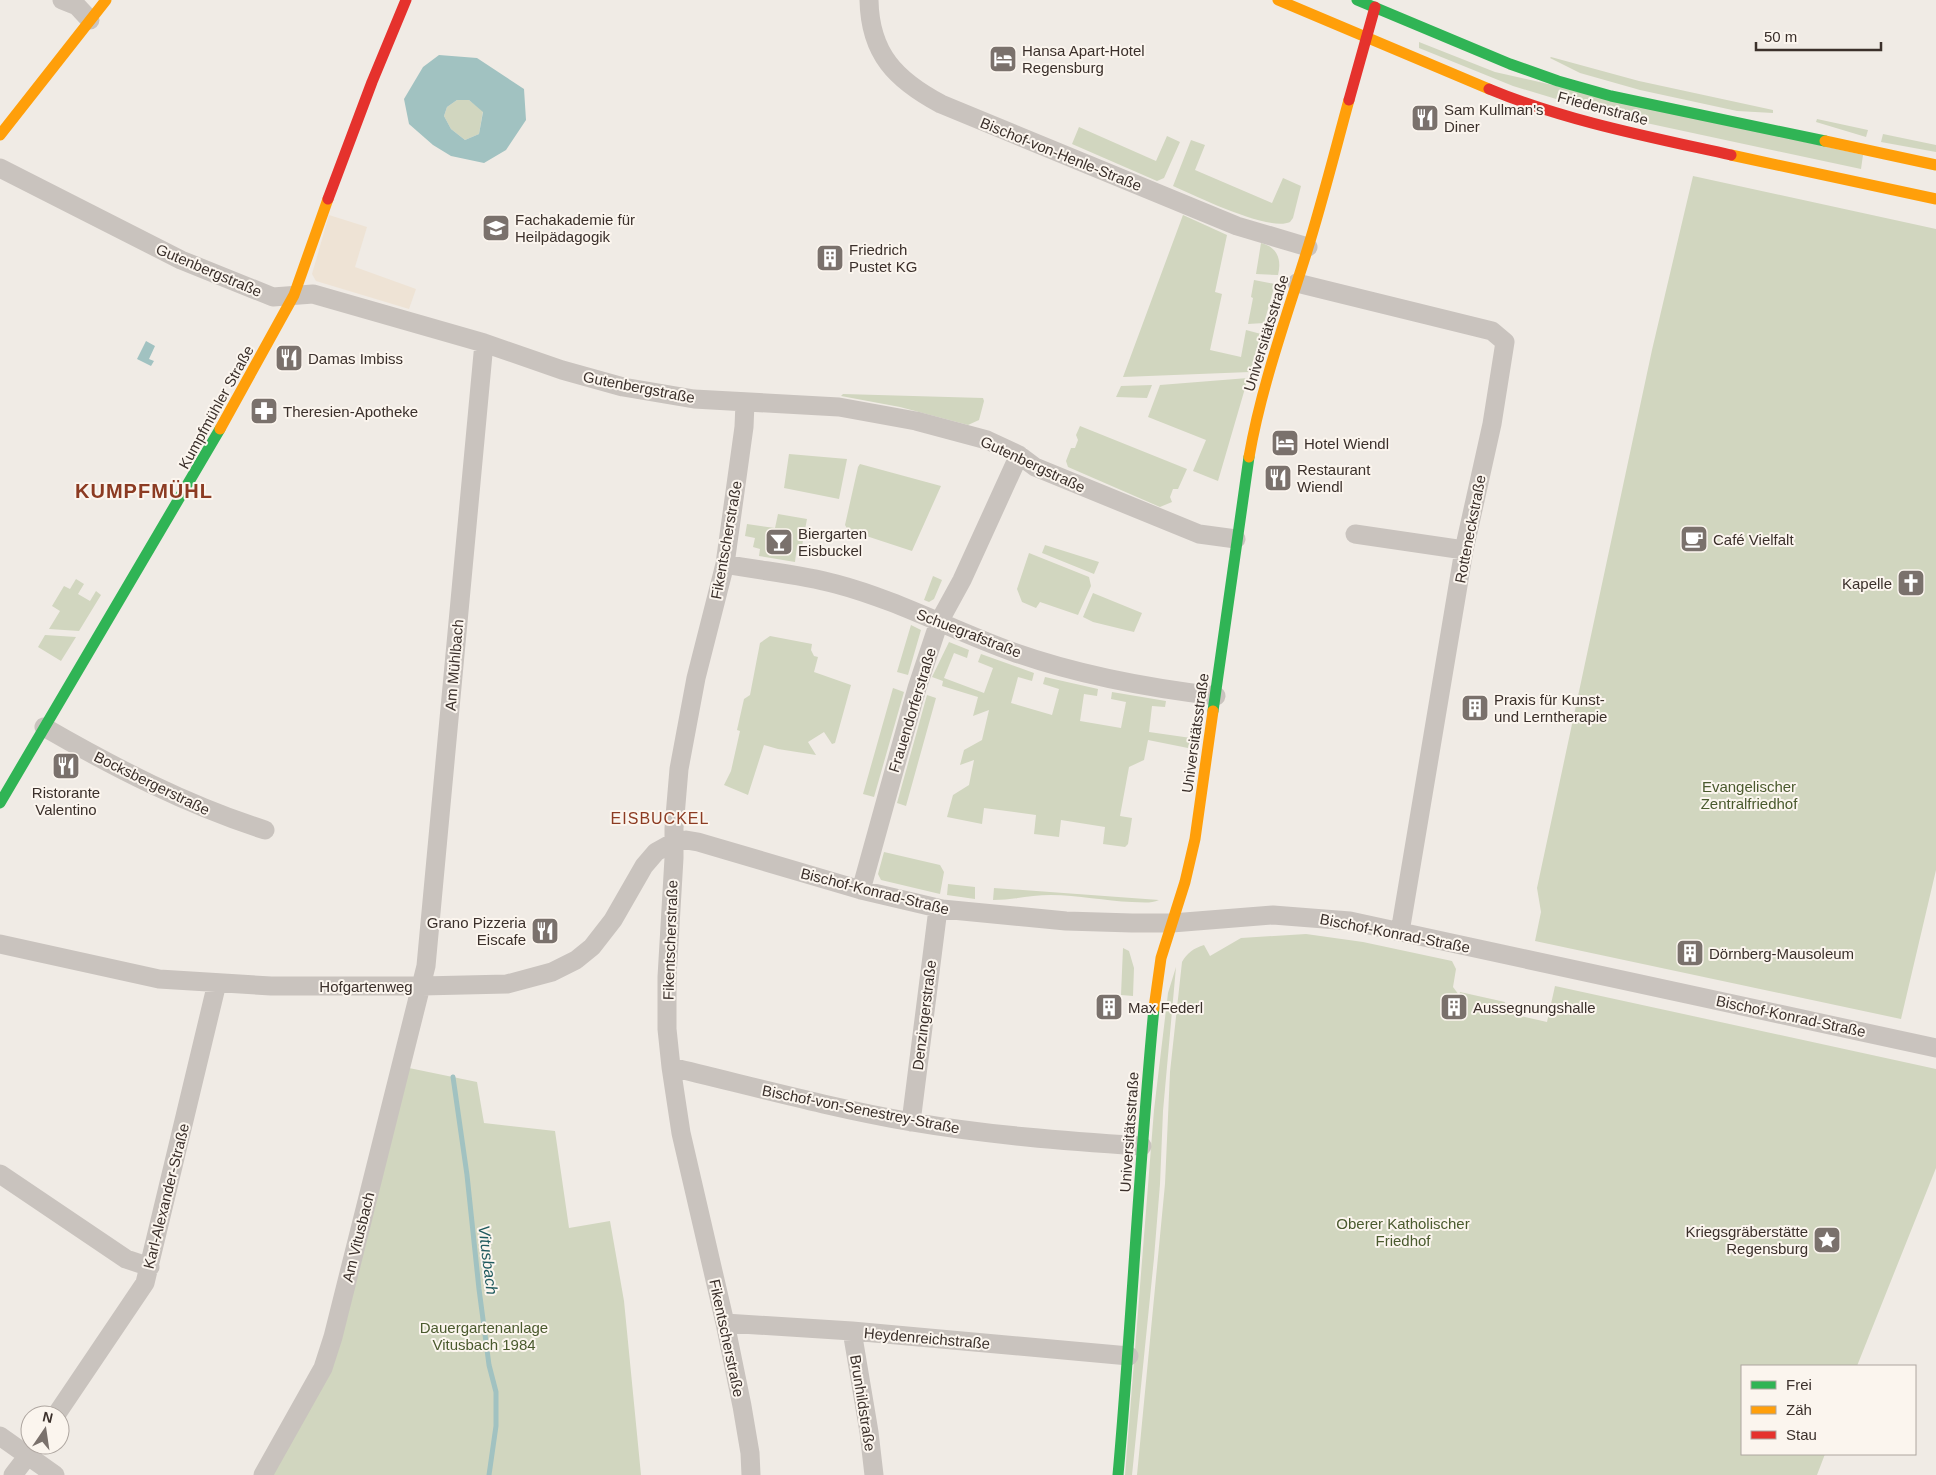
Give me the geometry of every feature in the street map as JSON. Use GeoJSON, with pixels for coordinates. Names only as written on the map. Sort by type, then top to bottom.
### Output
{"type":"FeatureCollection","features":[{"type":"Feature","properties":{"kind":"street"},"geometry":{"type":"LineString","coordinates":[[62,0],[77,6],[90,20]]}},
{"type":"Feature","properties":{"kind":"street"},"geometry":{"type":"LineString","coordinates":[[2,127],[106,0]]}},
{"type":"Feature","properties":{"kind":"street","name":"Kumpfmühler Straße"},"geometry":{"type":"LineString","coordinates":[[0,804],[198,469],[294,296],[312,241],[369,90],[406,0]]}},
{"type":"Feature","properties":{"kind":"street","name":"Bischof-von-Henle-Straße"},"geometry":{"type":"LineString","coordinates":[[869,0],[872,28],[885,59],[897,75],[916,91],[941,104],[1237,226],[1308,247]]}},
{"type":"Feature","properties":{"kind":"street","name":"Friedenstraße"},"geometry":{"type":"LineString","coordinates":[[1278,0],[1506,96],[1559,113],[1669,141],[1936,199]]}},
{"type":"Feature","properties":{"kind":"street","name":"Friedenstraße"},"geometry":{"type":"LineString","coordinates":[[1357,0],[1510,64],[1558,81],[1611,96],[1936,165]]}},
{"type":"Feature","properties":{"kind":"street","name":"Universitätsstraße"},"geometry":{"type":"LineString","coordinates":[[1118,1475],[1129,1356],[1142,1146],[1155,996],[1161,958],[1185,882],[1195,839],[1236,539],[1255,422],[1308,247],[1375,8]]}},
{"type":"Feature","properties":{"kind":"street","name":"Gutenbergstraße"},"geometry":{"type":"LineString","coordinates":[[0,168],[190,264],[273,298],[313,294],[484,343],[562,370],[623,387],[694,399],[838,407],[916,422],[987,440],[1019,455],[1035,467],[1199,534],[1236,539]]}},
{"type":"Feature","properties":{"kind":"street","name":"Rotteneckstraße"},"geometry":{"type":"LineString","coordinates":[[1297,283],[1492,331],[1506,342],[1492,424],[1464,550],[1400,932]]}},
{"type":"Feature","properties":{"kind":"street","name":"Am Mühlbach"},"geometry":{"type":"LineString","coordinates":[[422,986],[426,966],[484,343]]}},
{"type":"Feature","properties":{"kind":"street","name":"Fikentscherstraße"},"geometry":{"type":"LineString","coordinates":[[745,403],[744,427],[725,564],[696,678],[679,769],[667,977],[667,1029],[681,1132],[742,1406],[750,1454],[751,1475]]}},
{"type":"Feature","properties":{"kind":"street","name":"Frauendorferstraße"},"geometry":{"type":"LineString","coordinates":[[861,890],[918,688],[940,622],[962,580],[1019,455]]}},
{"type":"Feature","properties":{"kind":"street"},"geometry":{"type":"LineString","coordinates":[[1355,534],[1464,550]]}},
{"type":"Feature","properties":{"kind":"street","name":"Schuegrafstraße"},"geometry":{"type":"LineString","coordinates":[[725,564],[836,584],[886,600],[1013,652],[1070,669],[1120,681],[1216,696]]}},
{"type":"Feature","properties":{"kind":"street","name":"Bocksbergerstraße"},"geometry":{"type":"LineString","coordinates":[[44,727],[119,769],[192,804],[220,816],[265,830]]}},
{"type":"Feature","properties":{"kind":"street","name":"Bischof-Konrad-Straße"},"geometry":{"type":"LineString","coordinates":[[674,842],[686,840],[698,842],[861,890],[938,909],[1132,924],[1283,915],[1350,921],[1936,1048]]}},
{"type":"Feature","properties":{"kind":"street","name":"Hofgartenweg"},"geometry":{"type":"LineString","coordinates":[[0,944],[159,979],[271,986],[507,984],[552,972],[576,960],[592,947],[613,920],[644,866],[656,852],[674,842]]}},
{"type":"Feature","properties":{"kind":"street","name":"Denzingerstraße"},"geometry":{"type":"LineString","coordinates":[[911,1122],[938,909]]}},
{"type":"Feature","properties":{"kind":"street","name":"Karl-Alexander-Straße"},"geometry":{"type":"LineString","coordinates":[[63,1405],[145,1283],[217,983]]}},
{"type":"Feature","properties":{"kind":"street","name":"Am Vitusbach"},"geometry":{"type":"LineString","coordinates":[[263,1475],[323,1368],[334,1337],[422,986]]}},
{"type":"Feature","properties":{"kind":"street","name":"Bischof-von-Senestrey-Straße"},"geometry":{"type":"LineString","coordinates":[[671,1067],[819,1103],[911,1122],[994,1134],[1142,1146]]}},
{"type":"Feature","properties":{"kind":"street"},"geometry":{"type":"LineString","coordinates":[[0,1174],[126,1259],[150,1267]]}},
{"type":"Feature","properties":{"kind":"street","name":"Heydenreichstraße"},"geometry":{"type":"LineString","coordinates":[[725,1323],[852,1331],[1129,1356]]}},
{"type":"Feature","properties":{"kind":"street","name":"Brunhildstraße"},"geometry":{"type":"LineString","coordinates":[[852,1331],[869,1432],[874,1475]]}},
{"type":"Feature","properties":{"kind":"street"},"geometry":{"type":"LineString","coordinates":[[0,1436],[20,1445]]}},
{"type":"Feature","properties":{"kind":"street"},"geometry":{"type":"LineString","coordinates":[[13,1475],[29,1455]]}},
{"type":"Feature","properties":{"kind":"street"},"geometry":{"type":"LineString","coordinates":[[36,1455],[55,1475]]}},
{"type":"Feature","properties":{"kind":"green space"},"geometry":{"type":"Polygon","coordinates":[[[1419,42],[1495,72],[1863,155],[1861,169],[1609,115],[1513,86],[1419,48],[1419,42]]]}},
{"type":"Feature","properties":{"kind":"green space"},"geometry":{"type":"Polygon","coordinates":[[[1551,57],[1639,81],[1773,110],[1773,113],[1737,111],[1640,90],[1580,73],[1551,57]]]}},
{"type":"Feature","properties":{"kind":"green space"},"geometry":{"type":"Polygon","coordinates":[[[457,100],[469,100],[483,111],[479,134],[465,140],[451,129],[444,116],[447,107],[457,100]]]}},
{"type":"Feature","properties":{"kind":"green space"},"geometry":{"type":"Polygon","coordinates":[[[1817,119],[1868,130],[1866,137],[1816,122],[1817,119]]]}},
{"type":"Feature","properties":{"kind":"green space"},"geometry":{"type":"Polygon","coordinates":[[[1079,127],[1156,161],[1167,136],[1180,142],[1164,178],[1157,181],[1072,144],[1079,127]]]}},
{"type":"Feature","properties":{"kind":"green space"},"geometry":{"type":"Polygon","coordinates":[[[1883,134],[1936,145],[1936,152],[1881,142],[1883,134]]]}},
{"type":"Feature","properties":{"kind":"green space"},"geometry":{"type":"Polygon","coordinates":[[[1191,140],[1205,145],[1195,170],[1272,203],[1283,178],[1301,186],[1293,218],[1290,222],[1280,224],[1250,218],[1173,186],[1191,140]]]}},
{"type":"Feature","properties":{"kind":"green space","name":"Evangelischer Zentralfriedhof"},"geometry":{"type":"Polygon","coordinates":[[[1693,176],[1936,229],[1936,870],[1901,1019],[1535,941],[1541,912],[1537,888],[1652,350],[1693,176]]]}},
{"type":"Feature","properties":{"kind":"green space"},"geometry":{"type":"Polygon","coordinates":[[[1183,215],[1227,235],[1215,292],[1222,294],[1210,350],[1241,357],[1246,330],[1261,334],[1250,372],[1123,377],[1183,215]]]}},
{"type":"Feature","properties":{"kind":"green space"},"geometry":{"type":"Polygon","coordinates":[[[1261,243],[1271,247],[1277,254],[1279,259],[1278,275],[1256,274],[1261,243]]]}},
{"type":"Feature","properties":{"kind":"green space"},"geometry":{"type":"Polygon","coordinates":[[[1254,280],[1275,284],[1264,323],[1248,324],[1253,298],[1251,297],[1254,280]]]}},
{"type":"Feature","properties":{"kind":"green space"},"geometry":{"type":"Polygon","coordinates":[[[1248,378],[1218,481],[1193,471],[1206,440],[1148,417],[1160,385],[1248,378]]]}},
{"type":"Feature","properties":{"kind":"green space"},"geometry":{"type":"Polygon","coordinates":[[[1152,385],[1147,398],[1116,397],[1121,386],[1152,385]]]}},
{"type":"Feature","properties":{"kind":"green space"},"geometry":{"type":"Polygon","coordinates":[[[843,394],[983,398],[984,401],[979,420],[968,425],[900,407],[841,396],[843,394]]]}},
{"type":"Feature","properties":{"kind":"green space"},"geometry":{"type":"Polygon","coordinates":[[[1080,426],[1187,469],[1178,489],[1173,489],[1170,497],[1172,502],[1160,507],[1068,467],[1066,461],[1071,448],[1075,448],[1078,440],[1076,435],[1080,426]]]}},
{"type":"Feature","properties":{"kind":"green space"},"geometry":{"type":"Polygon","coordinates":[[[789,454],[847,459],[839,499],[784,488],[789,454]]]}},
{"type":"Feature","properties":{"kind":"green space"},"geometry":{"type":"Polygon","coordinates":[[[860,464],[941,486],[912,551],[848,530],[845,525],[860,464]]]}},
{"type":"Feature","properties":{"kind":"green space","name":"Biergarten Eisbuckel"},"geometry":{"type":"Polygon","coordinates":[[[778,514],[807,519],[802,546],[797,546],[795,562],[759,556],[760,549],[753,547],[755,538],[745,536],[747,524],[775,528],[778,514]]]}},
{"type":"Feature","properties":{"kind":"green space"},"geometry":{"type":"Polygon","coordinates":[[[1045,545],[1099,562],[1094,574],[1042,553],[1045,545]]]}},
{"type":"Feature","properties":{"kind":"green space"},"geometry":{"type":"Polygon","coordinates":[[[1029,553],[1089,577],[1091,586],[1078,615],[1040,602],[1036,608],[1022,602],[1017,589],[1029,553]]]}},
{"type":"Feature","properties":{"kind":"green space"},"geometry":{"type":"Polygon","coordinates":[[[933,576],[942,580],[934,599],[929,602],[924,600],[933,576]]]}},
{"type":"Feature","properties":{"kind":"green space"},"geometry":{"type":"Polygon","coordinates":[[[76,579],[84,584],[78,594],[90,601],[96,591],[101,595],[79,631],[49,629],[60,611],[52,606],[64,586],[70,589],[76,579]]]}},
{"type":"Feature","properties":{"kind":"green space"},"geometry":{"type":"Polygon","coordinates":[[[1093,593],[1142,613],[1134,632],[1093,622],[1083,617],[1093,593]]]}},
{"type":"Feature","properties":{"kind":"green space"},"geometry":{"type":"Polygon","coordinates":[[[911,625],[921,630],[908,675],[897,672],[911,625]]]}},
{"type":"Feature","properties":{"kind":"green space"},"geometry":{"type":"Polygon","coordinates":[[[45,635],[76,637],[61,661],[38,647],[45,635]]]}},
{"type":"Feature","properties":{"kind":"green space"},"geometry":{"type":"Polygon","coordinates":[[[770,636],[812,644],[811,650],[814,656],[818,657],[814,672],[851,685],[835,743],[832,744],[824,732],[808,742],[816,755],[764,745],[748,795],[724,785],[731,771],[740,731],[737,730],[744,699],[750,695],[760,643],[770,636]]]}},
{"type":"Feature","properties":{"kind":"green space"},"geometry":{"type":"Polygon","coordinates":[[[949,642],[969,650],[967,658],[954,653],[944,678],[984,693],[993,668],[978,662],[981,654],[1034,673],[1032,681],[1018,677],[1011,703],[1052,715],[1059,689],[1043,684],[1045,677],[1098,689],[1097,696],[1084,694],[1080,721],[1121,728],[1126,702],[1111,699],[1112,692],[1166,701],[1165,707],[1152,706],[1149,732],[1191,738],[1188,748],[1148,740],[1144,760],[1129,767],[1120,816],[1132,818],[1128,844],[1125,847],[1103,844],[1105,827],[1061,820],[1059,837],[1034,834],[1036,815],[984,808],[982,824],[947,817],[953,795],[969,785],[974,760],[960,765],[964,750],[982,740],[989,710],[973,716],[978,697],[942,686],[943,681],[932,677],[949,642]]]}},
{"type":"Feature","properties":{"kind":"green space"},"geometry":{"type":"Polygon","coordinates":[[[893,688],[904,692],[874,797],[863,794],[893,688]]]}},
{"type":"Feature","properties":{"kind":"green space"},"geometry":{"type":"Polygon","coordinates":[[[927,695],[936,698],[906,806],[897,803],[927,695]]]}},
{"type":"Feature","properties":{"kind":"green space"},"geometry":{"type":"Polygon","coordinates":[[[884,852],[940,865],[944,872],[940,894],[881,880],[878,874],[884,852]]]}},
{"type":"Feature","properties":{"kind":"green space"},"geometry":{"type":"Polygon","coordinates":[[[948,884],[975,887],[975,899],[947,895],[948,884]]]}},
{"type":"Feature","properties":{"kind":"green space"},"geometry":{"type":"Polygon","coordinates":[[[994,888],[1159,900],[1132,902],[1051,895],[993,900],[994,888]]]}},
{"type":"Feature","properties":{"kind":"green space","name":"Oberer Katholischer Friedhof"},"geometry":{"type":"Polygon","coordinates":[[[1306,934],[1363,942],[1452,961],[1456,969],[1453,987],[1459,995],[1460,992],[1505,1002],[1503,1012],[1547,1022],[1555,986],[1936,1069],[1936,1168],[1857,1365],[1741,1365],[1741,1455],[1825,1455],[1817,1475],[1137,1475],[1165,1184],[1170,1072],[1182,962],[1191,951],[1204,945],[1210,956],[1241,938],[1306,934]]]}},
{"type":"Feature","properties":{"kind":"green space"},"geometry":{"type":"Polygon","coordinates":[[[1123,948],[1129,951],[1134,968],[1133,996],[1121,995],[1123,948]]]}},
{"type":"Feature","properties":{"kind":"green space"},"geometry":{"type":"Polygon","coordinates":[[[1176,967],[1163,1111],[1154,1258],[1132,1475],[1125,1475],[1154,1110],[1168,993],[1176,967]]]}},
{"type":"Feature","properties":{"kind":"green space","name":"Dauergartenanlage Vitusbach 1984"},"geometry":{"type":"Polygon","coordinates":[[[409,1068],[477,1082],[484,1123],[555,1131],[569,1228],[610,1221],[624,1301],[641,1475],[271,1475],[329,1375],[409,1068]]]}},
{"type":"Feature","properties":{"kind":"shaded area"},"geometry":{"type":"Polygon","coordinates":[[[329,215],[367,227],[355,267],[416,289],[409,309],[316,281],[312,274],[329,215]]]}},
{"type":"Feature","properties":{"kind":"water"},"geometry":{"type":"Polygon","coordinates":[[[439,55],[477,58],[524,89],[526,120],[506,150],[484,163],[451,156],[433,145],[409,124],[404,99],[423,67],[439,55]],[[457,100],[447,107],[444,116],[451,129],[465,140],[479,134],[483,112],[469,100],[457,100]]]}},
{"type":"Feature","properties":{"kind":"water"},"geometry":{"type":"Polygon","coordinates":[[[146,341],[155,346],[149,359],[154,361],[151,366],[137,359],[146,341]]]}},
{"type":"Feature","properties":{"kind":"waterway","name":"Vitusbach"},"geometry":{"type":"LineString","coordinates":[[453,1077],[467,1175],[489,1365],[496,1392],[496,1426],[489,1475]]}},
{"type":"Feature","properties":{"kind":"traffic: fast"},"geometry":{"type":"LineString","coordinates":[[1357,0],[1510,64],[1558,81],[1611,96],[1825,141]]}},
{"type":"Feature","properties":{"kind":"traffic: fast"},"geometry":{"type":"LineString","coordinates":[[0,803],[220,429]]}},
{"type":"Feature","properties":{"kind":"traffic: fast"},"geometry":{"type":"LineString","coordinates":[[1213,711],[1249,457]]}},
{"type":"Feature","properties":{"kind":"traffic: fast"},"geometry":{"type":"LineString","coordinates":[[1118,1475],[1154,1008]]}},
{"type":"Feature","properties":{"kind":"traffic: slow"},"geometry":{"type":"LineString","coordinates":[[0,135],[106,0]]}},
{"type":"Feature","properties":{"kind":"traffic: slow"},"geometry":{"type":"LineString","coordinates":[[1278,0],[1489,89]]}},
{"type":"Feature","properties":{"kind":"traffic: slow"},"geometry":{"type":"LineString","coordinates":[[1249,457],[1267,380],[1312,235],[1349,100]]}},
{"type":"Feature","properties":{"kind":"traffic: slow"},"geometry":{"type":"LineString","coordinates":[[1825,141],[1936,165]]}},
{"type":"Feature","properties":{"kind":"traffic: slow"},"geometry":{"type":"LineString","coordinates":[[1731,155],[1936,199]]}},
{"type":"Feature","properties":{"kind":"traffic: slow"},"geometry":{"type":"LineString","coordinates":[[220,429],[294,295],[328,199]]}},
{"type":"Feature","properties":{"kind":"traffic: slow"},"geometry":{"type":"LineString","coordinates":[[1154,1008],[1161,958],[1185,882],[1195,839],[1213,711]]}},
{"type":"Feature","properties":{"kind":"traffic: jam"},"geometry":{"type":"LineString","coordinates":[[328,199],[372,82],[406,0]]}},
{"type":"Feature","properties":{"kind":"traffic: jam"},"geometry":{"type":"LineString","coordinates":[[1349,100],[1375,7]]}},
{"type":"Feature","properties":{"kind":"traffic: jam"},"geometry":{"type":"LineString","coordinates":[[1489,89],[1578,119],[1639,135],[1731,155]]}},
{"type":"Feature","properties":{"kind":"place","name":"Hansa Apart-Hotel Regensburg"},"geometry":{"type":"Point","coordinates":[1003,59]}},
{"type":"Feature","properties":{"kind":"place","name":"Sam Kullman's Diner"},"geometry":{"type":"Point","coordinates":[1425,118]}},
{"type":"Feature","properties":{"kind":"place","name":"Fachakademie für Heilpädagogik"},"geometry":{"type":"Point","coordinates":[496,228]}},
{"type":"Feature","properties":{"kind":"place","name":"Friedrich Pustet KG"},"geometry":{"type":"Point","coordinates":[830,258]}},
{"type":"Feature","properties":{"kind":"place","name":"Damas Imbiss"},"geometry":{"type":"Point","coordinates":[289,358]}},
{"type":"Feature","properties":{"kind":"place","name":"Theresien-Apotheke"},"geometry":{"type":"Point","coordinates":[264,411]}},
{"type":"Feature","properties":{"kind":"place","name":"Hotel Wiendl"},"geometry":{"type":"Point","coordinates":[1285,443]}},
{"type":"Feature","properties":{"kind":"place","name":"Restaurant Wiendl"},"geometry":{"type":"Point","coordinates":[1278,478]}},
{"type":"Feature","properties":{"kind":"place","name":"Café Vielfalt"},"geometry":{"type":"Point","coordinates":[1694,539]}},
{"type":"Feature","properties":{"kind":"place","name":"Biergarten Eisbuckel"},"geometry":{"type":"Point","coordinates":[779,542]}},
{"type":"Feature","properties":{"kind":"place","name":"Kapelle"},"geometry":{"type":"Point","coordinates":[1911,583]}},
{"type":"Feature","properties":{"kind":"place","name":"Praxis für Kunst- und Lerntherapie"},"geometry":{"type":"Point","coordinates":[1475,708]}},
{"type":"Feature","properties":{"kind":"place","name":"Ristorante Valentino"},"geometry":{"type":"Point","coordinates":[66,766]}},
{"type":"Feature","properties":{"kind":"place","name":"Grano Pizzeria Eiscafe"},"geometry":{"type":"Point","coordinates":[545,931]}},
{"type":"Feature","properties":{"kind":"place","name":"Dörnberg-Mausoleum"},"geometry":{"type":"Point","coordinates":[1690,953]}},
{"type":"Feature","properties":{"kind":"place","name":"Max Federl"},"geometry":{"type":"Point","coordinates":[1109,1007]}},
{"type":"Feature","properties":{"kind":"place","name":"Aussegnungshalle"},"geometry":{"type":"Point","coordinates":[1454,1007]}},
{"type":"Feature","properties":{"kind":"place","name":"Kriegsgräberstätte Regensburg"},"geometry":{"type":"Point","coordinates":[1827,1240]}},
{"type":"Feature","properties":{"kind":"district","name":"KUMPFMÜHL"},"geometry":{"type":"Point","coordinates":[144,491]}},
{"type":"Feature","properties":{"kind":"district","name":"EISBUCKEL"},"geometry":{"type":"Point","coordinates":[660,818]}}]}
